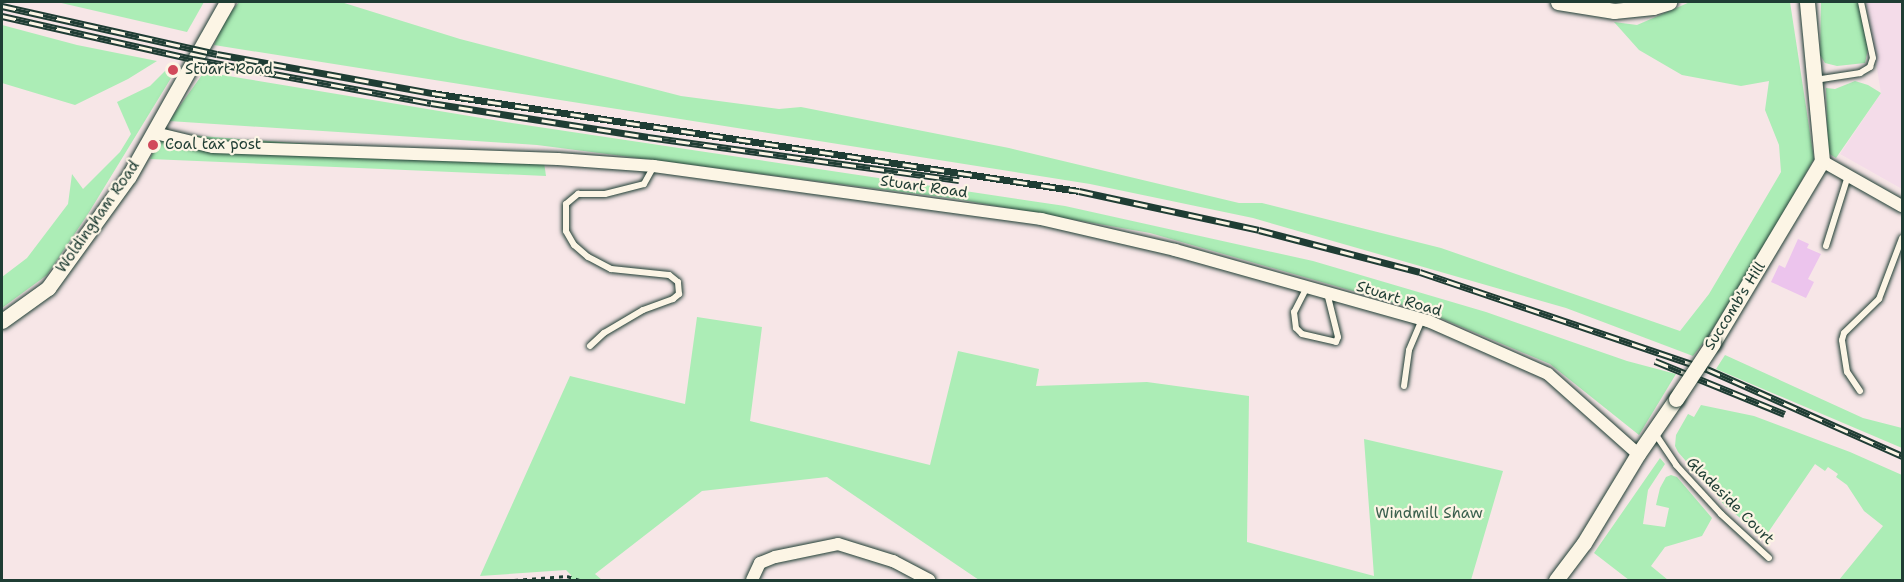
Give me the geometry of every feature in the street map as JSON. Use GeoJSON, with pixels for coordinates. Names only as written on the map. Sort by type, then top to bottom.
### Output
{"type":"FeatureCollection","features":[{"type":"Feature","properties":{"kind":"street","name":"Woldingham Road"},"geometry":{"type":"LineString","coordinates":[[2,321],[48,288],[129,176],[227,2]]}},
{"type":"Feature","properties":{"kind":"street"},"geometry":{"type":"LineString","coordinates":[[1558,2],[1614,11],[1653,7],[1669,2]]}},
{"type":"Feature","properties":{"kind":"street"},"geometry":{"type":"LineString","coordinates":[[1807,2],[1822,161],[1902,206]]}},
{"type":"Feature","properties":{"kind":"street","name":"Stuart Road"},"geometry":{"type":"LineString","coordinates":[[155,133],[213,147],[558,159],[654,166],[1041,219],[1175,250],[1422,319],[1548,374],[1638,454]]}},
{"type":"Feature","properties":{"kind":"street","name":"Succomb's Hill"},"geometry":{"type":"LineString","coordinates":[[1556,580],[1584,543],[1638,454],[1713,342],[1822,161]]}},
{"type":"Feature","properties":{"kind":"street"},"geometry":{"type":"LineString","coordinates":[[752,580],[760,563],[775,557],[838,544],[893,561],[928,580]]}},
{"type":"Feature","properties":{"kind":"lane"},"geometry":{"type":"LineString","coordinates":[[1814,80],[1860,73],[1870,67],[1874,58],[1861,2]]}},
{"type":"Feature","properties":{"kind":"lane"},"geometry":{"type":"LineString","coordinates":[[590,346],[604,333],[643,310],[674,299],[679,294],[678,282],[669,275],[611,269],[588,257],[574,245],[566,231],[566,204],[578,194],[604,194],[644,184],[654,166]]}},
{"type":"Feature","properties":{"kind":"lane"},"geometry":{"type":"LineString","coordinates":[[1826,246],[1848,175]]}},
{"type":"Feature","properties":{"kind":"lane"},"geometry":{"type":"LineString","coordinates":[[1860,391],[1847,372],[1842,340],[1844,333],[1879,299],[1902,238]]}},
{"type":"Feature","properties":{"kind":"lane"},"geometry":{"type":"LineString","coordinates":[[1307,287],[1294,312],[1296,328],[1302,334],[1336,342],[1338,337],[1327,293]]}},
{"type":"Feature","properties":{"kind":"lane"},"geometry":{"type":"LineString","coordinates":[[1404,386],[1409,350],[1422,319]]}},
{"type":"Feature","properties":{"kind":"lane","name":"Gladeside Court"},"geometry":{"type":"LineString","coordinates":[[1653,432],[1676,465],[1721,514],[1769,558]]}},
{"type":"Feature","properties":{"kind":"path"},"geometry":{"type":"LineString","coordinates":[[514,580],[566,578],[579,580]]}},
{"type":"Feature","properties":{"kind":"shaded area"},"geometry":{"type":"Polygon","coordinates":[[[1866,2],[1902,2],[1902,189],[1840,154],[1881,93],[1866,2]]]}},
{"type":"Feature","properties":{"kind":"green space"},"geometry":{"type":"Polygon","coordinates":[[[57,2],[204,2],[187,32],[57,2]]]}},
{"type":"Feature","properties":{"kind":"green space"},"geometry":{"type":"Polygon","coordinates":[[[239,2],[341,2],[460,39],[681,96],[779,109],[801,107],[1009,148],[1239,203],[1262,203],[1441,248],[1680,331],[1709,294],[1781,172],[1779,145],[1765,110],[1769,81],[1741,86],[1682,75],[1639,50],[1614,22],[1637,25],[1690,2],[1790,2],[1814,159],[1759,255],[1707,338],[1693,356],[1566,308],[1253,218],[1090,184],[214,45],[225,19],[239,2]]]}},
{"type":"Feature","properties":{"kind":"green space"},"geometry":{"type":"Polygon","coordinates":[[[1821,2],[1858,2],[1868,49],[1865,63],[1837,66],[1825,63],[1820,55],[1821,2]]]}},
{"type":"Feature","properties":{"kind":"green space"},"geometry":{"type":"Polygon","coordinates":[[[2,25],[77,45],[157,61],[128,79],[75,105],[2,83],[2,25]]]}},
{"type":"Feature","properties":{"kind":"green space"},"geometry":{"type":"Polygon","coordinates":[[[172,64],[179,65],[88,214],[47,275],[2,308],[2,277],[27,258],[68,204],[72,174],[83,189],[120,152],[131,134],[117,102],[150,86],[172,64]]]}},
{"type":"Feature","properties":{"kind":"green space"},"geometry":{"type":"Polygon","coordinates":[[[204,72],[512,123],[1065,206],[1313,261],[1486,312],[1627,361],[1676,374],[1639,435],[1550,364],[1426,312],[1150,233],[956,199],[537,145],[169,121],[204,72]]]}},
{"type":"Feature","properties":{"kind":"green space"},"geometry":{"type":"Polygon","coordinates":[[[1855,81],[1868,85],[1881,93],[1836,158],[1828,153],[1826,88],[1835,89],[1855,81]]]}},
{"type":"Feature","properties":{"kind":"green space"},"geometry":{"type":"Polygon","coordinates":[[[161,133],[544,162],[546,176],[150,159],[161,133]]]}},
{"type":"Feature","properties":{"kind":"green space","name":"Windmill Shaw"},"geometry":{"type":"Polygon","coordinates":[[[697,317],[762,327],[750,421],[930,465],[958,351],[1039,369],[1036,386],[1147,382],[1249,396],[1247,542],[1374,576],[1364,439],[1503,471],[1471,580],[979,580],[827,477],[702,491],[595,574],[602,580],[571,580],[571,575],[566,570],[480,576],[570,376],[685,404],[697,317]]]}},
{"type":"Feature","properties":{"kind":"green space"},"geometry":{"type":"Polygon","coordinates":[[[1725,355],[1863,418],[1902,428],[1902,448],[1716,369],[1725,355]]]}},
{"type":"Feature","properties":{"kind":"green space"},"geometry":{"type":"Polygon","coordinates":[[[1701,405],[1754,416],[1850,452],[1902,475],[1902,580],[1839,580],[1883,526],[1864,511],[1847,485],[1836,477],[1838,474],[1828,467],[1825,471],[1815,464],[1765,537],[1726,507],[1675,446],[1676,435],[1688,414],[1694,417],[1701,405]]]}},
{"type":"Feature","properties":{"kind":"green space"},"geometry":{"type":"Polygon","coordinates":[[[1660,458],[1665,464],[1648,490],[1643,524],[1665,527],[1669,508],[1656,505],[1660,488],[1666,477],[1671,475],[1677,477],[1712,518],[1702,536],[1665,547],[1651,566],[1668,580],[1629,580],[1594,553],[1660,458]]]}},
{"type":"Feature","properties":{"kind":"building"},"geometry":{"type":"Polygon","coordinates":[[[1798,239],[1809,244],[1807,248],[1821,254],[1808,279],[1814,282],[1806,298],[1771,282],[1779,265],[1785,268],[1798,239]]]}},
{"type":"Feature","properties":{"kind":"railway"},"geometry":{"type":"LineString","coordinates":[[2,6],[217,54],[432,93],[1079,191],[1259,230],[1420,272],[1707,369],[1902,456]]}},
{"type":"Feature","properties":{"kind":"railway"},"geometry":{"type":"LineString","coordinates":[[2,16],[193,59],[431,103],[648,137],[959,180]]}},
{"type":"Feature","properties":{"kind":"railway"},"geometry":{"type":"LineString","coordinates":[[1655,361],[1785,414]]}},
{"type":"Feature","properties":{"kind":"place","name":"Stuart Road"},"geometry":{"type":"Point","coordinates":[173,70]}},
{"type":"Feature","properties":{"kind":"place","name":"Coal tax post"},"geometry":{"type":"Point","coordinates":[153,145]}}]}
